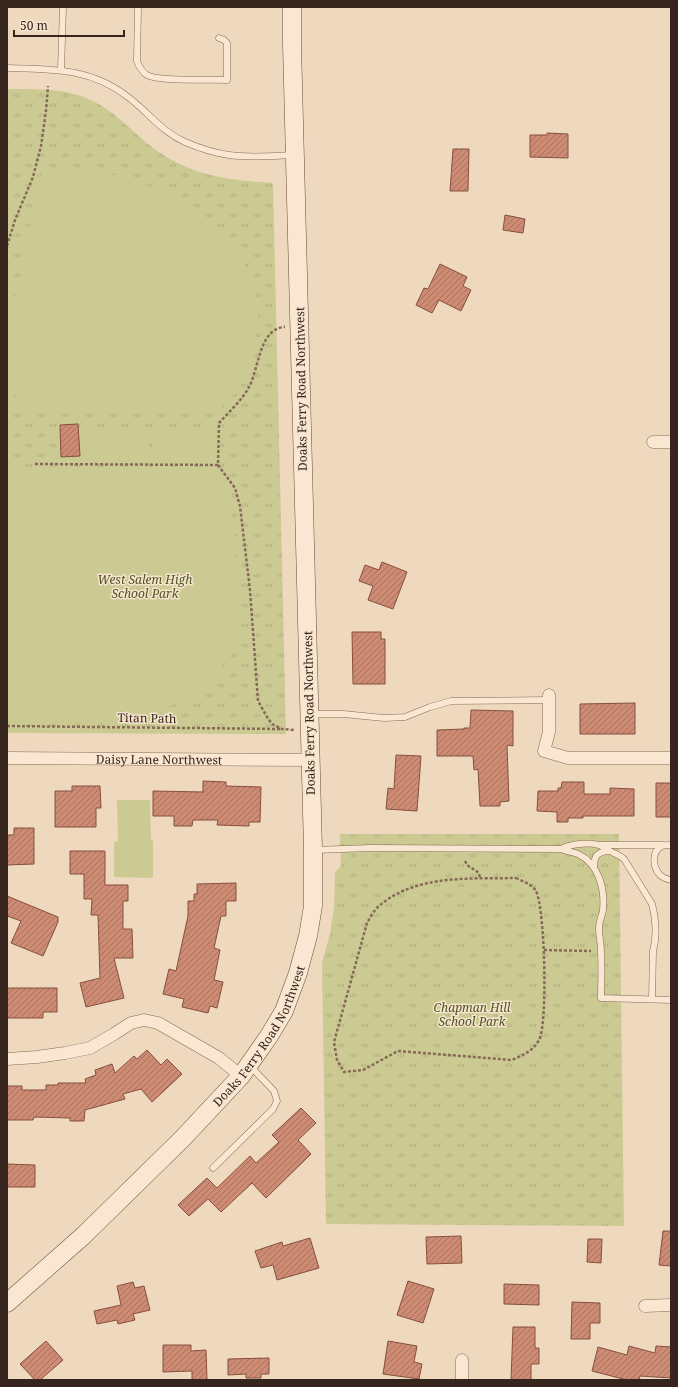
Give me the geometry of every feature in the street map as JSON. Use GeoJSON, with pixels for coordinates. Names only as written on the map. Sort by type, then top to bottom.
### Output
{"type":"FeatureCollection","features":[{"type":"Feature","properties":{"kind":"main road","name":"Doaks Ferry Road Northwest"},"geometry":{"type":"LineString","coordinates":[[7,1303],[88,1231],[184,1138],[245,1071],[270,1036],[284,1011],[298,973],[308,936],[313,906],[313,850],[292,7]]}},
{"type":"Feature","properties":{"kind":"street"},"geometry":{"type":"LineString","coordinates":[[654,442],[671,442]]}},
{"type":"Feature","properties":{"kind":"street"},"geometry":{"type":"LineString","coordinates":[[549,698],[549,732],[544,751],[568,758],[671,758]]}},
{"type":"Feature","properties":{"kind":"street","name":"Daisy Lane Northwest"},"geometry":{"type":"LineString","coordinates":[[7,758],[310,760]]}},
{"type":"Feature","properties":{"kind":"street"},"geometry":{"type":"LineString","coordinates":[[7,1059],[37,1057],[90,1048],[131,1023],[144,1020],[158,1023],[245,1071]]}},
{"type":"Feature","properties":{"kind":"street"},"geometry":{"type":"LineString","coordinates":[[645,1306],[671,1305]]}},
{"type":"Feature","properties":{"kind":"street"},"geometry":{"type":"LineString","coordinates":[[462,1360],[462,1380]]}},
{"type":"Feature","properties":{"kind":"lane"},"geometry":{"type":"LineString","coordinates":[[62,70],[63,7]]}},
{"type":"Feature","properties":{"kind":"lane"},"geometry":{"type":"LineString","coordinates":[[138,7],[137,61],[139,68],[148,76],[161,79],[227,80],[227,43],[219,38]]}},
{"type":"Feature","properties":{"kind":"lane"},"geometry":{"type":"LineString","coordinates":[[7,68],[73,71],[109,84],[128,97],[155,123],[184,142],[201,148],[228,155],[295,155]]}},
{"type":"Feature","properties":{"kind":"lane"},"geometry":{"type":"LineString","coordinates":[[310,722],[342,714],[384,718],[405,717],[430,707],[451,701],[549,698]]}},
{"type":"Feature","properties":{"kind":"lane"},"geometry":{"type":"LineString","coordinates":[[560,849],[567,845],[574,844],[671,845]]}},
{"type":"Feature","properties":{"kind":"lane"},"geometry":{"type":"LineString","coordinates":[[600,845],[624,859],[652,904],[654,912],[655,944],[653,951],[652,1000]]}},
{"type":"Feature","properties":{"kind":"lane"},"geometry":{"type":"LineString","coordinates":[[663,845],[658,848],[656,852],[655,865],[660,876],[671,880]]}},
{"type":"Feature","properties":{"kind":"lane"},"geometry":{"type":"LineString","coordinates":[[313,850],[371,848],[560,849],[578,854],[586,859],[594,868],[600,880],[603,892],[603,912],[599,920],[601,951],[601,998],[671,1000]]}},
{"type":"Feature","properties":{"kind":"lane"},"geometry":{"type":"LineString","coordinates":[[594,868],[594,860],[596,856],[602,851],[608,850]]}},
{"type":"Feature","properties":{"kind":"lane"},"geometry":{"type":"LineString","coordinates":[[213,1168],[273,1109],[277,1101],[274,1091],[245,1071]]}},
{"type":"Feature","properties":{"kind":"path"},"geometry":{"type":"LineString","coordinates":[[7,246],[15,220],[33,177],[41,146],[48,86]]}},
{"type":"Feature","properties":{"kind":"path"},"geometry":{"type":"LineString","coordinates":[[287,729],[282,729],[272,724],[266,717],[258,701],[250,590],[240,506],[234,488],[218,465],[219,423],[248,389],[254,378],[259,355],[266,339],[273,330],[278,327],[299,326]]}},
{"type":"Feature","properties":{"kind":"path"},"geometry":{"type":"LineString","coordinates":[[35,464],[218,465]]}},
{"type":"Feature","properties":{"kind":"path","name":"Titan Path"},"geometry":{"type":"LineString","coordinates":[[7,726],[287,729],[310,722]]}},
{"type":"Feature","properties":{"kind":"path"},"geometry":{"type":"LineString","coordinates":[[465,861],[467,865],[479,873],[480,879]]}},
{"type":"Feature","properties":{"kind":"path"},"geometry":{"type":"LineString","coordinates":[[516,878],[525,882],[535,890],[540,908],[544,950],[543,1023],[539,1040],[529,1053],[512,1060],[398,1051],[363,1070],[344,1072],[337,1060],[334,1042],[367,923],[378,907],[396,893],[428,883],[480,879],[516,878]]}},
{"type":"Feature","properties":{"kind":"path"},"geometry":{"type":"LineString","coordinates":[[544,950],[601,951]]}},
{"type":"Feature","properties":{"kind":"green space","name":"West Salem High School Park"},"geometry":{"type":"Polygon","coordinates":[[[7,89],[41,89],[74,94],[88,99],[111,112],[162,154],[188,168],[229,179],[273,183],[286,734],[7,733],[7,89]]]}},
{"type":"Feature","properties":{"kind":"green space"},"geometry":{"type":"Polygon","coordinates":[[[43,166],[89,170],[134,179],[186,204],[239,252],[256,291],[258,312],[256,340],[250,367],[239,388],[220,409],[28,407],[10,390],[10,326],[43,166]]]}},
{"type":"Feature","properties":{"kind":"green space"},"geometry":{"type":"Polygon","coordinates":[[[86,428],[149,428],[149,461],[86,462],[86,428]]]}},
{"type":"Feature","properties":{"kind":"green space"},"geometry":{"type":"Polygon","coordinates":[[[156,429],[215,430],[215,462],[155,462],[156,429]]]}},
{"type":"Feature","properties":{"kind":"green space"},"geometry":{"type":"Polygon","coordinates":[[[7,474],[221,474],[230,492],[232,509],[239,630],[237,643],[229,658],[212,678],[196,693],[169,706],[131,719],[99,722],[7,723],[7,474]]]}},
{"type":"Feature","properties":{"kind":"green space"},"geometry":{"type":"Polygon","coordinates":[[[117,800],[150,800],[151,841],[153,841],[153,878],[114,877],[114,842],[118,841],[117,800]]]}},
{"type":"Feature","properties":{"kind":"green space","name":"Chapman Hill School Park"},"geometry":{"type":"Polygon","coordinates":[[[340,834],[619,834],[624,1226],[326,1224],[322,962],[330,934],[334,907],[335,872],[341,866],[340,834]]]}},
{"type":"Feature","properties":{"kind":"building"},"geometry":{"type":"Polygon","coordinates":[[[547,133],[568,134],[568,158],[530,157],[530,135],[547,135],[547,133]]]}},
{"type":"Feature","properties":{"kind":"building"},"geometry":{"type":"Polygon","coordinates":[[[453,149],[469,149],[468,191],[450,191],[453,149]]]}},
{"type":"Feature","properties":{"kind":"building"},"geometry":{"type":"Polygon","coordinates":[[[505,215],[525,219],[523,233],[503,230],[505,215]]]}},
{"type":"Feature","properties":{"kind":"building"},"geometry":{"type":"Polygon","coordinates":[[[440,264],[467,277],[463,286],[471,290],[461,311],[439,300],[432,313],[416,305],[424,288],[428,289],[440,264]]]}},
{"type":"Feature","properties":{"kind":"building"},"geometry":{"type":"Polygon","coordinates":[[[78,424],[80,456],[61,457],[60,425],[78,424]]]}},
{"type":"Feature","properties":{"kind":"building"},"geometry":{"type":"Polygon","coordinates":[[[382,562],[407,572],[393,609],[368,600],[373,586],[359,581],[365,565],[379,570],[382,562]]]}},
{"type":"Feature","properties":{"kind":"building"},"geometry":{"type":"Polygon","coordinates":[[[352,632],[381,632],[381,639],[385,639],[385,684],[353,684],[352,632]]]}},
{"type":"Feature","properties":{"kind":"building"},"geometry":{"type":"Polygon","coordinates":[[[635,703],[635,734],[580,734],[580,704],[635,703]]]}},
{"type":"Feature","properties":{"kind":"building"},"geometry":{"type":"Polygon","coordinates":[[[471,710],[513,711],[513,746],[507,745],[509,801],[500,802],[500,806],[480,806],[478,769],[474,770],[473,756],[437,756],[437,730],[470,728],[471,710]]]}},
{"type":"Feature","properties":{"kind":"building"},"geometry":{"type":"Polygon","coordinates":[[[396,755],[421,756],[417,811],[386,809],[388,788],[394,789],[396,755]]]}},
{"type":"Feature","properties":{"kind":"building"},"geometry":{"type":"Polygon","coordinates":[[[203,781],[226,782],[226,786],[261,787],[260,822],[249,822],[249,826],[217,825],[218,820],[193,820],[192,826],[174,826],[174,816],[153,816],[153,791],[203,792],[203,781]]]}},
{"type":"Feature","properties":{"kind":"building"},"geometry":{"type":"Polygon","coordinates":[[[562,782],[584,782],[584,794],[610,794],[610,788],[634,789],[634,816],[583,816],[583,818],[568,818],[568,822],[557,822],[557,812],[537,811],[538,791],[558,791],[558,788],[561,788],[562,782]]]}},
{"type":"Feature","properties":{"kind":"building"},"geometry":{"type":"Polygon","coordinates":[[[656,783],[671,783],[671,817],[656,817],[656,783]]]}},
{"type":"Feature","properties":{"kind":"building"},"geometry":{"type":"Polygon","coordinates":[[[72,786],[100,786],[101,808],[96,808],[96,827],[55,827],[55,791],[72,791],[72,786]]]}},
{"type":"Feature","properties":{"kind":"building"},"geometry":{"type":"Polygon","coordinates":[[[14,828],[34,828],[34,864],[7,865],[7,835],[14,835],[14,828]]]}},
{"type":"Feature","properties":{"kind":"building"},"geometry":{"type":"Polygon","coordinates":[[[70,851],[105,851],[105,885],[128,885],[128,901],[123,901],[123,929],[132,929],[133,958],[114,958],[124,998],[86,1007],[80,983],[100,978],[98,915],[91,915],[92,899],[84,899],[84,874],[70,874],[70,851]]]}},
{"type":"Feature","properties":{"kind":"building"},"geometry":{"type":"Polygon","coordinates":[[[236,883],[236,901],[226,901],[226,916],[221,916],[214,948],[220,950],[214,980],[223,982],[217,1008],[210,1006],[208,1013],[182,1007],[184,999],[163,994],[169,969],[176,971],[188,916],[188,901],[194,901],[194,894],[197,894],[197,884],[236,883]]]}},
{"type":"Feature","properties":{"kind":"building"},"geometry":{"type":"Polygon","coordinates":[[[7,896],[58,917],[58,922],[43,956],[11,943],[21,921],[7,916],[7,896]]]}},
{"type":"Feature","properties":{"kind":"building"},"geometry":{"type":"Polygon","coordinates":[[[7,988],[57,988],[57,1012],[43,1012],[43,1018],[7,1018],[7,988]]]}},
{"type":"Feature","properties":{"kind":"building"},"geometry":{"type":"Polygon","coordinates":[[[147,1050],[161,1065],[167,1059],[182,1074],[152,1102],[141,1089],[123,1094],[125,1099],[85,1110],[84,1121],[70,1121],[70,1118],[34,1117],[33,1120],[7,1120],[7,1086],[22,1086],[22,1090],[46,1090],[46,1085],[58,1085],[58,1083],[86,1083],[85,1079],[96,1075],[95,1070],[112,1064],[115,1073],[134,1056],[137,1059],[147,1050]]]}},
{"type":"Feature","properties":{"kind":"building"},"geometry":{"type":"Polygon","coordinates":[[[301,1108],[316,1123],[298,1140],[311,1154],[266,1198],[252,1183],[221,1212],[208,1199],[189,1216],[178,1205],[207,1178],[217,1188],[250,1156],[256,1163],[279,1142],[272,1135],[301,1108]]]}},
{"type":"Feature","properties":{"kind":"building"},"geometry":{"type":"Polygon","coordinates":[[[7,1164],[35,1165],[35,1187],[7,1187],[7,1164]]]}},
{"type":"Feature","properties":{"kind":"building"},"geometry":{"type":"Polygon","coordinates":[[[663,1231],[671,1231],[671,1266],[659,1265],[663,1231]]]}},
{"type":"Feature","properties":{"kind":"building"},"geometry":{"type":"Polygon","coordinates":[[[461,1236],[462,1263],[427,1264],[426,1237],[461,1236]]]}},
{"type":"Feature","properties":{"kind":"building"},"geometry":{"type":"Polygon","coordinates":[[[310,1238],[319,1268],[277,1280],[273,1265],[261,1268],[255,1251],[282,1242],[283,1246],[310,1238]]]}},
{"type":"Feature","properties":{"kind":"building"},"geometry":{"type":"Polygon","coordinates":[[[588,1239],[602,1239],[601,1263],[587,1262],[588,1239]]]}},
{"type":"Feature","properties":{"kind":"building"},"geometry":{"type":"Polygon","coordinates":[[[408,1281],[434,1289],[423,1323],[397,1315],[408,1281]]]}},
{"type":"Feature","properties":{"kind":"building"},"geometry":{"type":"Polygon","coordinates":[[[133,1282],[135,1288],[144,1286],[150,1310],[133,1314],[135,1320],[118,1324],[117,1320],[97,1324],[94,1311],[121,1305],[117,1286],[133,1282]]]}},
{"type":"Feature","properties":{"kind":"building"},"geometry":{"type":"Polygon","coordinates":[[[504,1284],[539,1285],[539,1305],[504,1304],[504,1284]]]}},
{"type":"Feature","properties":{"kind":"building"},"geometry":{"type":"Polygon","coordinates":[[[572,1302],[600,1303],[600,1323],[590,1323],[590,1339],[571,1339],[572,1302]]]}},
{"type":"Feature","properties":{"kind":"building"},"geometry":{"type":"Polygon","coordinates":[[[513,1327],[535,1327],[535,1348],[539,1348],[539,1364],[531,1364],[531,1380],[511,1380],[513,1327]]]}},
{"type":"Feature","properties":{"kind":"building"},"geometry":{"type":"Polygon","coordinates":[[[46,1341],[63,1360],[40,1380],[35,1380],[20,1364],[46,1341]]]}},
{"type":"Feature","properties":{"kind":"building"},"geometry":{"type":"Polygon","coordinates":[[[388,1341],[417,1346],[414,1362],[422,1364],[419,1379],[383,1374],[388,1341]]]}},
{"type":"Feature","properties":{"kind":"building"},"geometry":{"type":"Polygon","coordinates":[[[163,1345],[191,1345],[191,1351],[206,1350],[207,1380],[192,1380],[192,1371],[163,1372],[163,1345]]]}},
{"type":"Feature","properties":{"kind":"building"},"geometry":{"type":"Polygon","coordinates":[[[629,1346],[655,1353],[656,1346],[671,1347],[671,1378],[640,1376],[639,1380],[627,1380],[592,1371],[598,1347],[627,1355],[629,1346]]]}},
{"type":"Feature","properties":{"kind":"building"},"geometry":{"type":"Polygon","coordinates":[[[269,1358],[269,1374],[261,1374],[261,1378],[246,1378],[246,1374],[228,1375],[228,1359],[269,1358]]]}}]}
